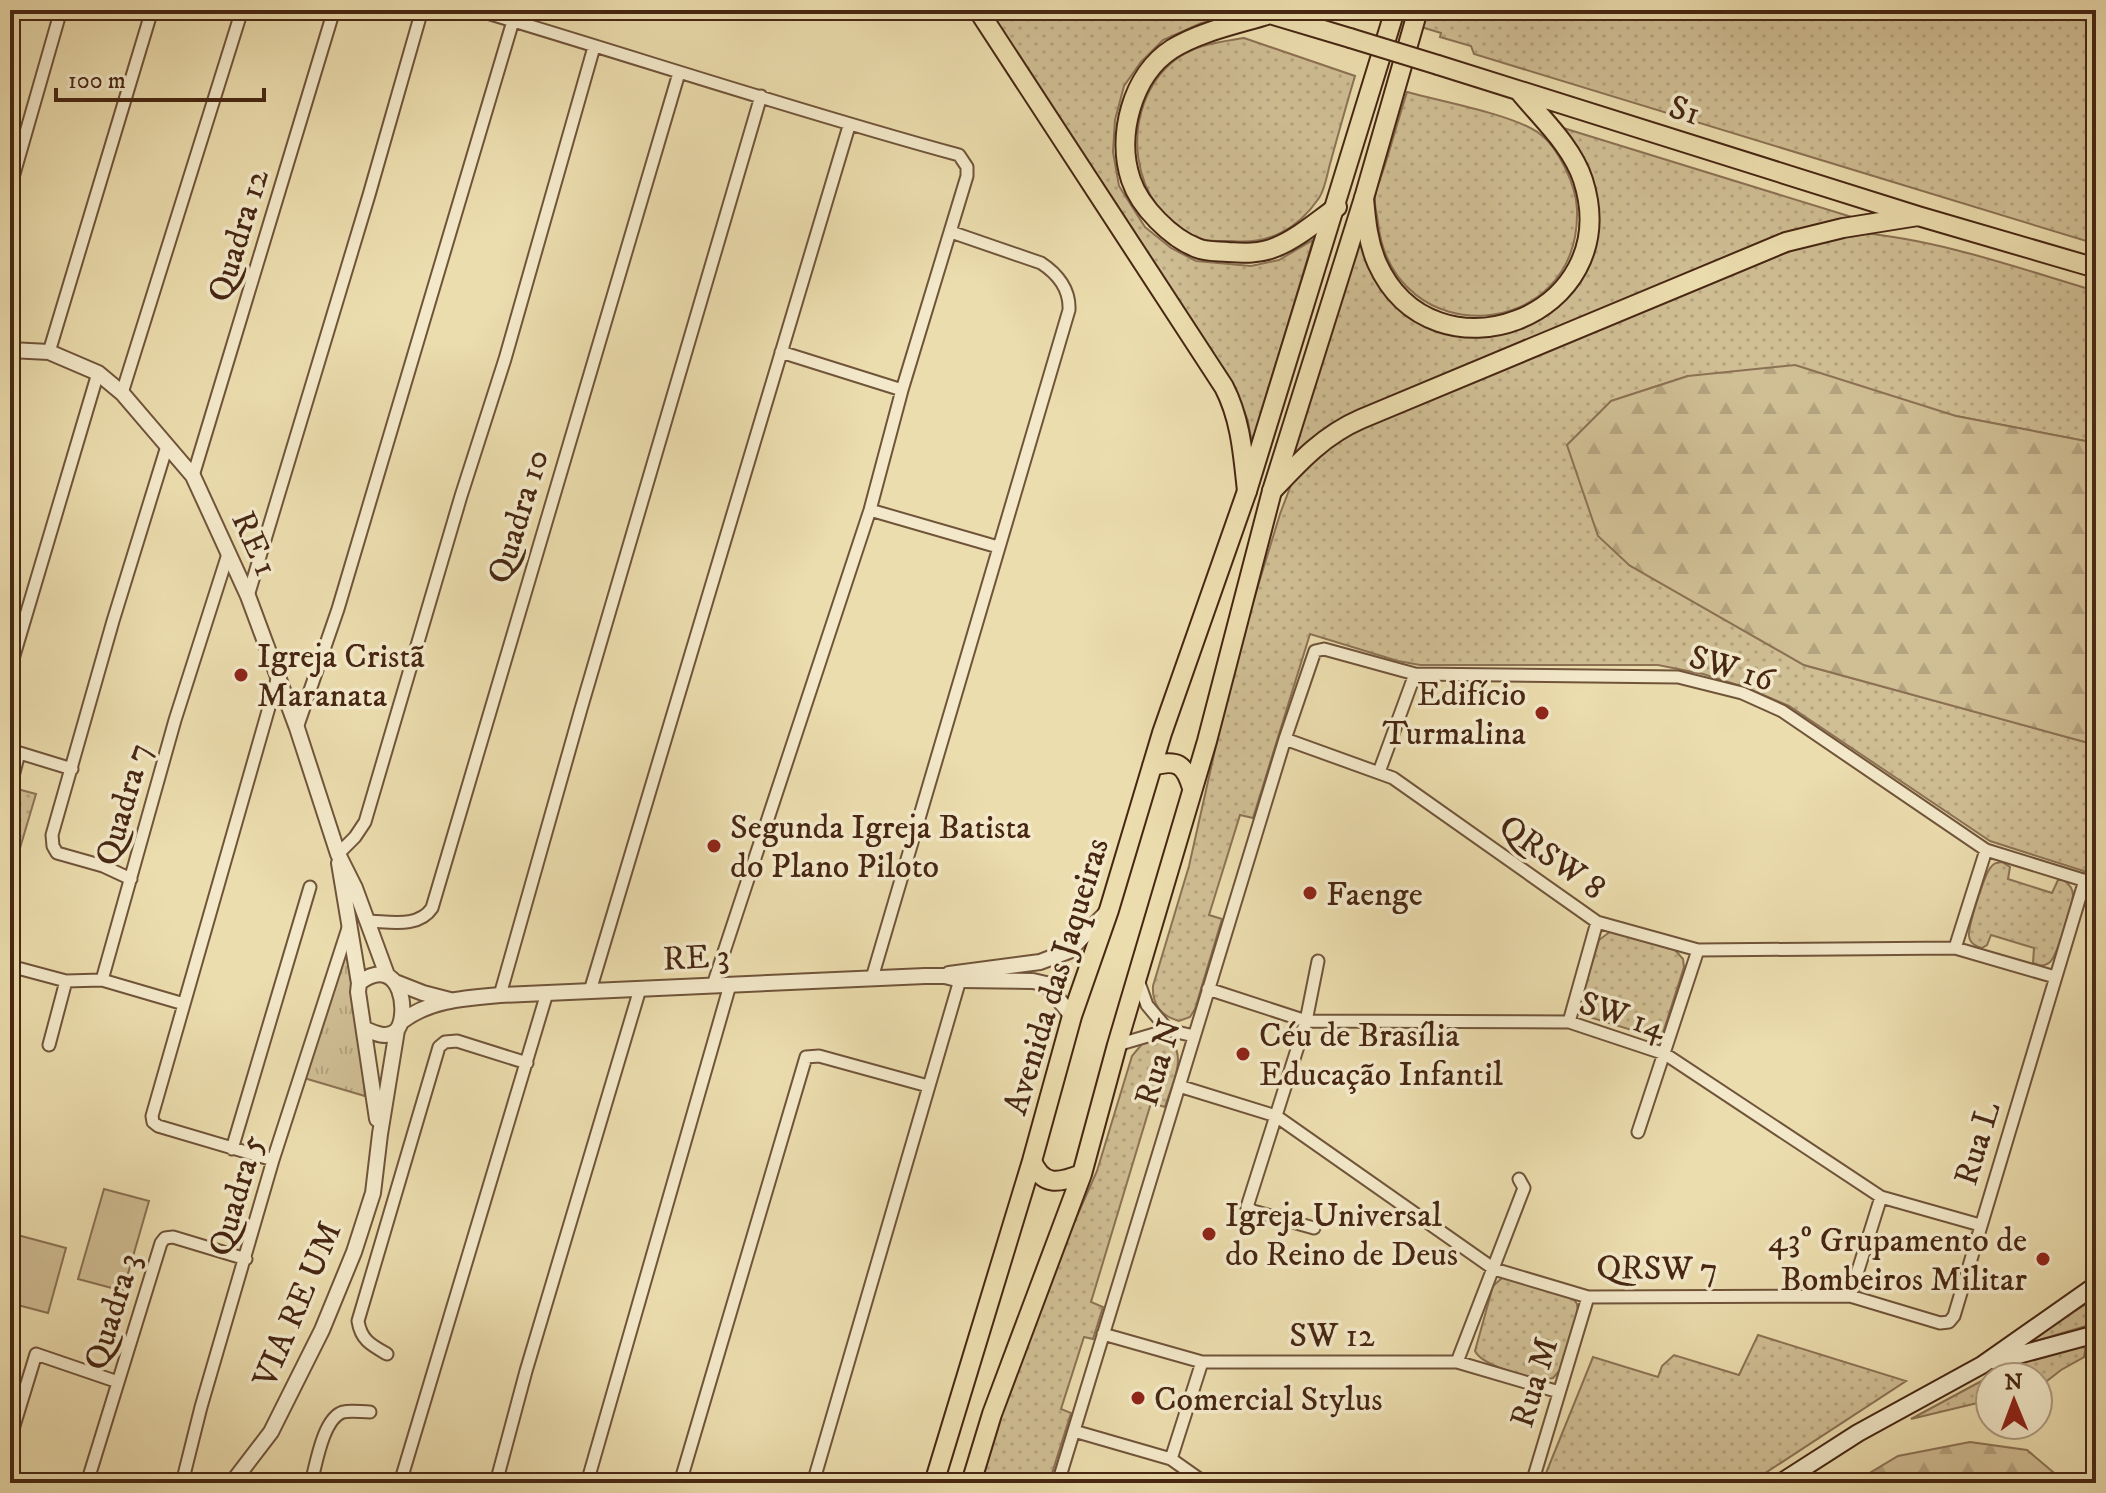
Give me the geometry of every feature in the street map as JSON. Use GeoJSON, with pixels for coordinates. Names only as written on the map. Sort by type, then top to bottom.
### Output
{"type":"FeatureCollection","features":[{"type":"Feature","properties":{"kind":"main road"},"geometry":{"type":"LineString","coordinates":[[978,10],[1224,387],[1234,407],[1247,491]]}},
{"type":"Feature","properties":{"kind":"main road","name":"Avenida das Jaqueiras"},"geometry":{"type":"LineString","coordinates":[[934,1483],[1032,1161],[1072,1016],[1109,910],[1152,766],[1247,491],[1337,207],[1395,10]]}},
{"type":"Feature","properties":{"kind":"main road"},"geometry":{"type":"LineString","coordinates":[[971,1483],[992,1414],[1082,1174],[1207,741],[1272,491],[1364,198],[1418,10]]}},
{"type":"Feature","properties":{"kind":"main road"},"geometry":{"type":"LineString","coordinates":[[1263,12],[1170,50],[1151,69],[1136,91],[1127,122],[1126,151],[1131,181],[1155,219],[1178,238],[1199,249],[1250,254],[1274,248],[1337,207]]}},
{"type":"Feature","properties":{"kind":"main road","name":"S1"},"geometry":{"type":"LineString","coordinates":[[1263,12],[1918,216],[2096,268]]}},
{"type":"Feature","properties":{"kind":"main road"},"geometry":{"type":"LineString","coordinates":[[1364,198],[1368,239],[1378,266],[1398,295],[1426,317],[1463,327],[1494,328],[1524,318],[1549,304],[1567,285],[1580,261],[1589,230],[1588,201],[1582,177],[1569,153],[1519,91]]}},
{"type":"Feature","properties":{"kind":"main road"},"geometry":{"type":"LineString","coordinates":[[1272,491],[1311,450],[1337,430],[1361,419],[1786,242],[1843,228],[1918,216]]}},
{"type":"Feature","properties":{"kind":"main road"},"geometry":{"type":"LineString","coordinates":[[1152,766],[1167,762],[1178,764],[1187,771],[1192,788]]}},
{"type":"Feature","properties":{"kind":"main road"},"geometry":{"type":"LineString","coordinates":[[1032,1161],[1037,1174],[1046,1179],[1063,1181],[1082,1174]]}},
{"type":"Feature","properties":{"kind":"main road"},"geometry":{"type":"LineString","coordinates":[[1988,1361],[2096,1285]]}},
{"type":"Feature","properties":{"kind":"main road"},"geometry":{"type":"LineString","coordinates":[[1997,1361],[2096,1334]]}},
{"type":"Feature","properties":{"kind":"main road"},"geometry":{"type":"LineString","coordinates":[[1780,1483],[1858,1433],[1974,1369]]}},
{"type":"Feature","properties":{"kind":"street"},"geometry":{"type":"LineString","coordinates":[[10,188],[61,10]]}},
{"type":"Feature","properties":{"kind":"street"},"geometry":{"type":"LineString","coordinates":[[49,352],[152,10]]}},
{"type":"Feature","properties":{"kind":"street","name":"Quadra 12"},"geometry":{"type":"LineString","coordinates":[[122,393],[242,10]]}},
{"type":"Feature","properties":{"kind":"street","name":"Quadra 12"},"geometry":{"type":"LineString","coordinates":[[193,476],[334,10]]}},
{"type":"Feature","properties":{"kind":"street"},"geometry":{"type":"LineString","coordinates":[[248,596],[422,10]]}},
{"type":"Feature","properties":{"kind":"street"},"geometry":{"type":"LineString","coordinates":[[477,10],[761,96],[849,126],[959,155],[964,160],[967,176],[902,390],[870,510],[713,985]]}},
{"type":"Feature","properties":{"kind":"street"},"geometry":{"type":"LineString","coordinates":[[297,728],[338,609],[513,21]]}},
{"type":"Feature","properties":{"kind":"street","name":"Quadra 10"},"geometry":{"type":"LineString","coordinates":[[338,854],[365,822],[464,486],[505,359],[594,47]]}},
{"type":"Feature","properties":{"kind":"street","name":"Quadra 10"},"geometry":{"type":"LineString","coordinates":[[366,921],[410,922],[421,919],[432,908],[679,73]]}},
{"type":"Feature","properties":{"kind":"street"},"geometry":{"type":"LineString","coordinates":[[500,995],[761,96]]}},
{"type":"Feature","properties":{"kind":"street"},"geometry":{"type":"LineString","coordinates":[[590,991],[849,126]]}},
{"type":"Feature","properties":{"kind":"street"},"geometry":{"type":"LineString","coordinates":[[872,978],[1069,310],[1058,277],[1041,263],[951,232]]}},
{"type":"Feature","properties":{"kind":"street","name":"RE 1"},"geometry":{"type":"LineString","coordinates":[[10,350],[49,352],[98,373],[122,393],[193,476],[248,596],[297,728],[338,854],[391,978]]}},
{"type":"Feature","properties":{"kind":"street"},"geometry":{"type":"LineString","coordinates":[[781,352],[902,390]]}},
{"type":"Feature","properties":{"kind":"street"},"geometry":{"type":"LineString","coordinates":[[10,669],[98,373]]}},
{"type":"Feature","properties":{"kind":"street","name":"Quadra 7"},"geometry":{"type":"LineString","coordinates":[[131,879],[103,866],[57,853],[52,835],[167,446]]}},
{"type":"Feature","properties":{"kind":"street"},"geometry":{"type":"LineString","coordinates":[[870,510],[998,547]]}},
{"type":"Feature","properties":{"kind":"street","name":"Quadra 7"},"geometry":{"type":"LineString","coordinates":[[102,980],[171,735],[228,554]]}},
{"type":"Feature","properties":{"kind":"street","name":"SW 16"},"geometry":{"type":"LineString","coordinates":[[1312,657],[1315,651],[1324,649],[1415,674],[1678,677],[1742,693],[1782,711],[1986,850],[2090,882]]}},
{"type":"Feature","properties":{"kind":"street","name":"Rua N"},"geometry":{"type":"LineString","coordinates":[[1058,1483],[1312,657]]}},
{"type":"Feature","properties":{"kind":"street"},"geometry":{"type":"LineString","coordinates":[[1379,772],[1415,674]]}},
{"type":"Feature","properties":{"kind":"street"},"geometry":{"type":"LineString","coordinates":[[273,1160],[158,1126],[153,1122],[153,1111],[278,676]]}},
{"type":"Feature","properties":{"kind":"street","name":"QRSW 8"},"geometry":{"type":"LineString","coordinates":[[1285,739],[1393,778],[1597,922],[1698,950],[1955,948],[2055,977]]}},
{"type":"Feature","properties":{"kind":"street"},"geometry":{"type":"LineString","coordinates":[[10,788],[14,751],[72,769]]}},
{"type":"Feature","properties":{"kind":"street"},"geometry":{"type":"LineString","coordinates":[[1955,948],[1986,850]]}},
{"type":"Feature","properties":{"kind":"street","name":"RE 1"},"geometry":{"type":"LineString","coordinates":[[338,854],[359,983]]}},
{"type":"Feature","properties":{"kind":"street","name":"Rua L"},"geometry":{"type":"LineString","coordinates":[[1850,1296],[1940,1323],[1951,1321],[2055,977],[2090,882]]}},
{"type":"Feature","properties":{"kind":"street"},"geometry":{"type":"LineString","coordinates":[[232,1149],[310,887]]}},
{"type":"Feature","properties":{"kind":"street","name":"RE 3"},"geometry":{"type":"LineString","coordinates":[[961,976],[1040,962],[1069,951],[1109,910]]}},
{"type":"Feature","properties":{"kind":"street"},"geometry":{"type":"LineString","coordinates":[[1569,1022],[1597,922]]}},
{"type":"Feature","properties":{"kind":"street","name":"Quadra 5"},"geometry":{"type":"LineString","coordinates":[[182,1483],[273,1160],[349,924]]}},
{"type":"Feature","properties":{"kind":"street"},"geometry":{"type":"LineString","coordinates":[[1638,1132],[1698,950]]}},
{"type":"Feature","properties":{"kind":"street"},"geometry":{"type":"LineString","coordinates":[[1314,1228],[1247,1207],[1306,1021],[1318,961]]}},
{"type":"Feature","properties":{"kind":"street"},"geometry":{"type":"LineString","coordinates":[[10,966],[66,981],[102,980],[184,1004]]}},
{"type":"Feature","properties":{"kind":"street"},"geometry":{"type":"LineString","coordinates":[[374,974],[391,978],[400,992],[399,1026],[383,1034],[365,1029],[359,1007],[359,983],[374,974]]}},
{"type":"Feature","properties":{"kind":"street","name":"RE 3"},"geometry":{"type":"LineString","coordinates":[[399,1026],[420,1009],[450,1000],[500,995],[945,976],[1046,984],[1072,1016]]}},
{"type":"Feature","properties":{"kind":"street"},"geometry":{"type":"LineString","coordinates":[[813,1483],[961,976]]}},
{"type":"Feature","properties":{"kind":"street","name":"RE 3"},"geometry":{"type":"LineString","coordinates":[[391,978],[423,993],[450,1000]]}},
{"type":"Feature","properties":{"kind":"street"},"geometry":{"type":"LineString","coordinates":[[1138,979],[1147,1005],[1168,1030]]}},
{"type":"Feature","properties":{"kind":"street"},"geometry":{"type":"LineString","coordinates":[[49,1045],[66,981]]}},
{"type":"Feature","properties":{"kind":"street"},"geometry":{"type":"LineString","coordinates":[[587,1483],[730,985]]}},
{"type":"Feature","properties":{"kind":"street"},"geometry":{"type":"LineString","coordinates":[[496,1483],[526,1371],[640,989]]}},
{"type":"Feature","properties":{"kind":"street","name":"SW 14"},"geometry":{"type":"LineString","coordinates":[[1208,989],[1306,1021],[1569,1022],[1665,1054],[1881,1197],[1980,1225]]}},
{"type":"Feature","properties":{"kind":"street"},"geometry":{"type":"LineString","coordinates":[[400,1483],[547,993]]}},
{"type":"Feature","properties":{"kind":"street","name":"VIA RE UM"},"geometry":{"type":"LineString","coordinates":[[232,1483],[271,1432],[322,1330],[354,1252],[373,1193],[399,1026]]}},
{"type":"Feature","properties":{"kind":"street","name":"VIA RE UM"},"geometry":{"type":"LineString","coordinates":[[365,1029],[380,1134]]}},
{"type":"Feature","properties":{"kind":"street"},"geometry":{"type":"LineString","coordinates":[[1117,1045],[1168,1030],[1194,1036]]}},
{"type":"Feature","properties":{"kind":"street"},"geometry":{"type":"LineString","coordinates":[[387,1354],[367,1342],[360,1334],[358,1321],[439,1047],[445,1042],[457,1041],[527,1063]]}},
{"type":"Feature","properties":{"kind":"street"},"geometry":{"type":"LineString","coordinates":[[680,1483],[806,1057],[819,1056],[928,1086]]}},
{"type":"Feature","properties":{"kind":"street","name":"QRSW 7"},"geometry":{"type":"LineString","coordinates":[[1179,1086],[1276,1116],[1494,1269],[1588,1297],[1850,1296]]}},
{"type":"Feature","properties":{"kind":"street"},"geometry":{"type":"LineString","coordinates":[[1457,1362],[1524,1188],[1519,1179]]}},
{"type":"Feature","properties":{"kind":"street"},"geometry":{"type":"LineString","coordinates":[[1850,1296],[1881,1197]]}},
{"type":"Feature","properties":{"kind":"street","name":"Quadra 3"},"geometry":{"type":"LineString","coordinates":[[87,1483],[161,1243],[165,1238],[173,1237],[246,1259]]}},
{"type":"Feature","properties":{"kind":"street","name":"Rua M"},"geometry":{"type":"LineString","coordinates":[[1532,1483],[1588,1297]]}},
{"type":"Feature","properties":{"kind":"street","name":"SW 12"},"geometry":{"type":"LineString","coordinates":[[1103,1334],[1202,1362],[1457,1362],[1559,1392]]}},
{"type":"Feature","properties":{"kind":"street","name":"Quadra 3"},"geometry":{"type":"LineString","coordinates":[[10,1439],[36,1354],[118,1382]]}},
{"type":"Feature","properties":{"kind":"street"},"geometry":{"type":"LineString","coordinates":[[1171,1459],[1202,1362]]}},
{"type":"Feature","properties":{"kind":"street"},"geometry":{"type":"LineString","coordinates":[[311,1483],[327,1427],[335,1416],[342,1412],[370,1412]]}},
{"type":"Feature","properties":{"kind":"street"},"geometry":{"type":"LineString","coordinates":[[1074,1431],[1171,1459],[1205,1483]]}},
{"type":"Feature","properties":{"kind":"green space"},"geometry":{"type":"Polygon","coordinates":[[[986,10],[1171,10],[1206,21],[1163,40],[1141,62],[1124,86],[1115,120],[1113,152],[1119,186],[1145,227],[1171,248],[1196,261],[1251,266],[1279,260],[1313,240],[1252,445],[1248,421],[1235,389],[986,10]]]}},
{"type":"Feature","properties":{"kind":"green space"},"geometry":{"type":"Polygon","coordinates":[[[1424,10],[2096,10],[2096,244],[1474,54],[1471,46],[1440,37],[1441,33],[1418,26],[1424,10]]]}},
{"type":"Feature","properties":{"kind":"green space"},"geometry":{"type":"Polygon","coordinates":[[[1244,38],[1355,76],[1324,186],[1311,209],[1292,226],[1270,237],[1245,242],[1205,240],[1177,226],[1158,207],[1145,184],[1138,157],[1138,130],[1144,104],[1156,80],[1175,60],[1199,47],[1244,38]]]}},
{"type":"Feature","properties":{"kind":"green space"},"geometry":{"type":"Polygon","coordinates":[[[1407,92],[1496,115],[1529,127],[1547,140],[1565,168],[1577,209],[1570,254],[1550,287],[1519,307],[1484,316],[1448,311],[1416,295],[1391,265],[1378,222],[1375,197],[1407,92]]]}},
{"type":"Feature","properties":{"kind":"green space"},"geometry":{"type":"Polygon","coordinates":[[[1560,127],[1855,218],[1796,230],[1358,412],[1323,430],[1290,461],[1358,233],[1419,318],[1531,320],[1594,237],[1560,127]]]}},
{"type":"Feature","properties":{"kind":"green space"},"geometry":{"type":"Polygon","coordinates":[[[1862,233],[1951,249],[2096,291],[2096,443],[1956,416],[1688,376],[1612,401],[1567,445],[1629,565],[1804,665],[2096,745],[2096,875],[1990,841],[1789,706],[1703,674],[1658,665],[1420,665],[1310,634],[1253,818],[1240,815],[1209,915],[1222,919],[1195,1009],[1190,1017],[1179,1021],[1163,1013],[1154,999],[1153,986],[1189,866],[1235,661],[1280,514],[1291,485],[1300,473],[1344,435],[1789,249],[1862,233]]]}},
{"type":"Feature","properties":{"kind":"green space"},"geometry":{"type":"Polygon","coordinates":[[[1795,365],[1956,416],[2096,443],[2096,745],[1804,665],[1629,565],[1598,536],[1567,445],[1611,401],[1688,376],[1795,365]]]}},
{"type":"Feature","properties":{"kind":"green space"},"geometry":{"type":"Polygon","coordinates":[[[10,787],[36,794],[10,882],[10,787]]]}},
{"type":"Feature","properties":{"kind":"green space"},"geometry":{"type":"Polygon","coordinates":[[[2002,862],[2010,867],[2008,879],[2052,893],[2058,880],[2064,880],[2071,888],[2072,901],[2064,930],[2053,958],[2046,965],[2033,963],[2034,948],[1991,935],[1987,945],[1982,948],[1970,939],[1971,922],[1988,871],[1992,865],[2002,862]]]}},
{"type":"Feature","properties":{"kind":"green space"},"geometry":{"type":"Polygon","coordinates":[[[1611,931],[1675,950],[1683,959],[1684,967],[1661,1039],[1589,1017],[1582,1009],[1581,1000],[1599,940],[1611,931]]]}},
{"type":"Feature","properties":{"kind":"green space"},"geometry":{"type":"Polygon","coordinates":[[[345,945],[359,1032],[365,1096],[304,1078],[345,945]]]}},
{"type":"Feature","properties":{"kind":"green space"},"geometry":{"type":"Polygon","coordinates":[[[1157,1040],[1173,1044],[1177,1051],[1176,1075],[1165,1107],[1151,1103],[1091,1302],[1103,1307],[1093,1339],[1084,1337],[1061,1409],[1071,1413],[1049,1483],[978,1483],[1006,1392],[1055,1266],[1097,1171],[1132,1056],[1142,1044],[1157,1040]]]}},
{"type":"Feature","properties":{"kind":"green space"},"geometry":{"type":"Polygon","coordinates":[[[104,1189],[149,1201],[123,1291],[78,1279],[104,1189]]]}},
{"type":"Feature","properties":{"kind":"green space"},"geometry":{"type":"Polygon","coordinates":[[[10,1233],[66,1248],[48,1313],[10,1303],[10,1233]]]}},
{"type":"Feature","properties":{"kind":"green space"},"geometry":{"type":"Polygon","coordinates":[[[1509,1277],[1572,1297],[1577,1304],[1578,1312],[1561,1369],[1553,1378],[1535,1378],[1511,1372],[1488,1362],[1475,1351],[1493,1286],[1502,1278],[1509,1277]]]}},
{"type":"Feature","properties":{"kind":"green space"},"geometry":{"type":"Polygon","coordinates":[[[2096,1298],[2096,1323],[2015,1347],[2096,1298]]]}},
{"type":"Feature","properties":{"kind":"green space"},"geometry":{"type":"Polygon","coordinates":[[[1758,1335],[1906,1381],[1750,1483],[1542,1483],[1593,1357],[1658,1377],[1662,1366],[1674,1355],[1739,1375],[1758,1335]]]}},
{"type":"Feature","properties":{"kind":"green space"},"geometry":{"type":"Polygon","coordinates":[[[2087,1341],[2084,1357],[2054,1375],[2054,1361],[2023,1361],[2087,1341]]]}},
{"type":"Feature","properties":{"kind":"green space"},"geometry":{"type":"Polygon","coordinates":[[[1974,1385],[1974,1404],[1911,1419],[1974,1385]]]}},
{"type":"Feature","properties":{"kind":"green space"},"geometry":{"type":"Polygon","coordinates":[[[1970,1442],[2027,1450],[2059,1477],[2061,1483],[1853,1483],[1898,1456],[1970,1442]]]}},
{"type":"Feature","properties":{"kind":"place","name":"Igreja Cristã Maranata"},"geometry":{"type":"Point","coordinates":[241,675]}},
{"type":"Feature","properties":{"kind":"place","name":"Edifício Turmalina"},"geometry":{"type":"Point","coordinates":[1542,713]}},
{"type":"Feature","properties":{"kind":"place","name":"Segunda Igreja Batista do Plano Piloto"},"geometry":{"type":"Point","coordinates":[714,846]}},
{"type":"Feature","properties":{"kind":"place","name":"Faenge"},"geometry":{"type":"Point","coordinates":[1310,893]}},
{"type":"Feature","properties":{"kind":"place","name":"Céu de Brasília Educação Infantil"},"geometry":{"type":"Point","coordinates":[1243,1054]}},
{"type":"Feature","properties":{"kind":"place","name":"Igreja Universal do Reino de Deus"},"geometry":{"type":"Point","coordinates":[1209,1234]}},
{"type":"Feature","properties":{"kind":"place","name":"43º Grupamento de Bombeiros Militar"},"geometry":{"type":"Point","coordinates":[2043,1259]}},
{"type":"Feature","properties":{"kind":"place","name":"Comercial Stylus"},"geometry":{"type":"Point","coordinates":[1138,1398]}}]}
